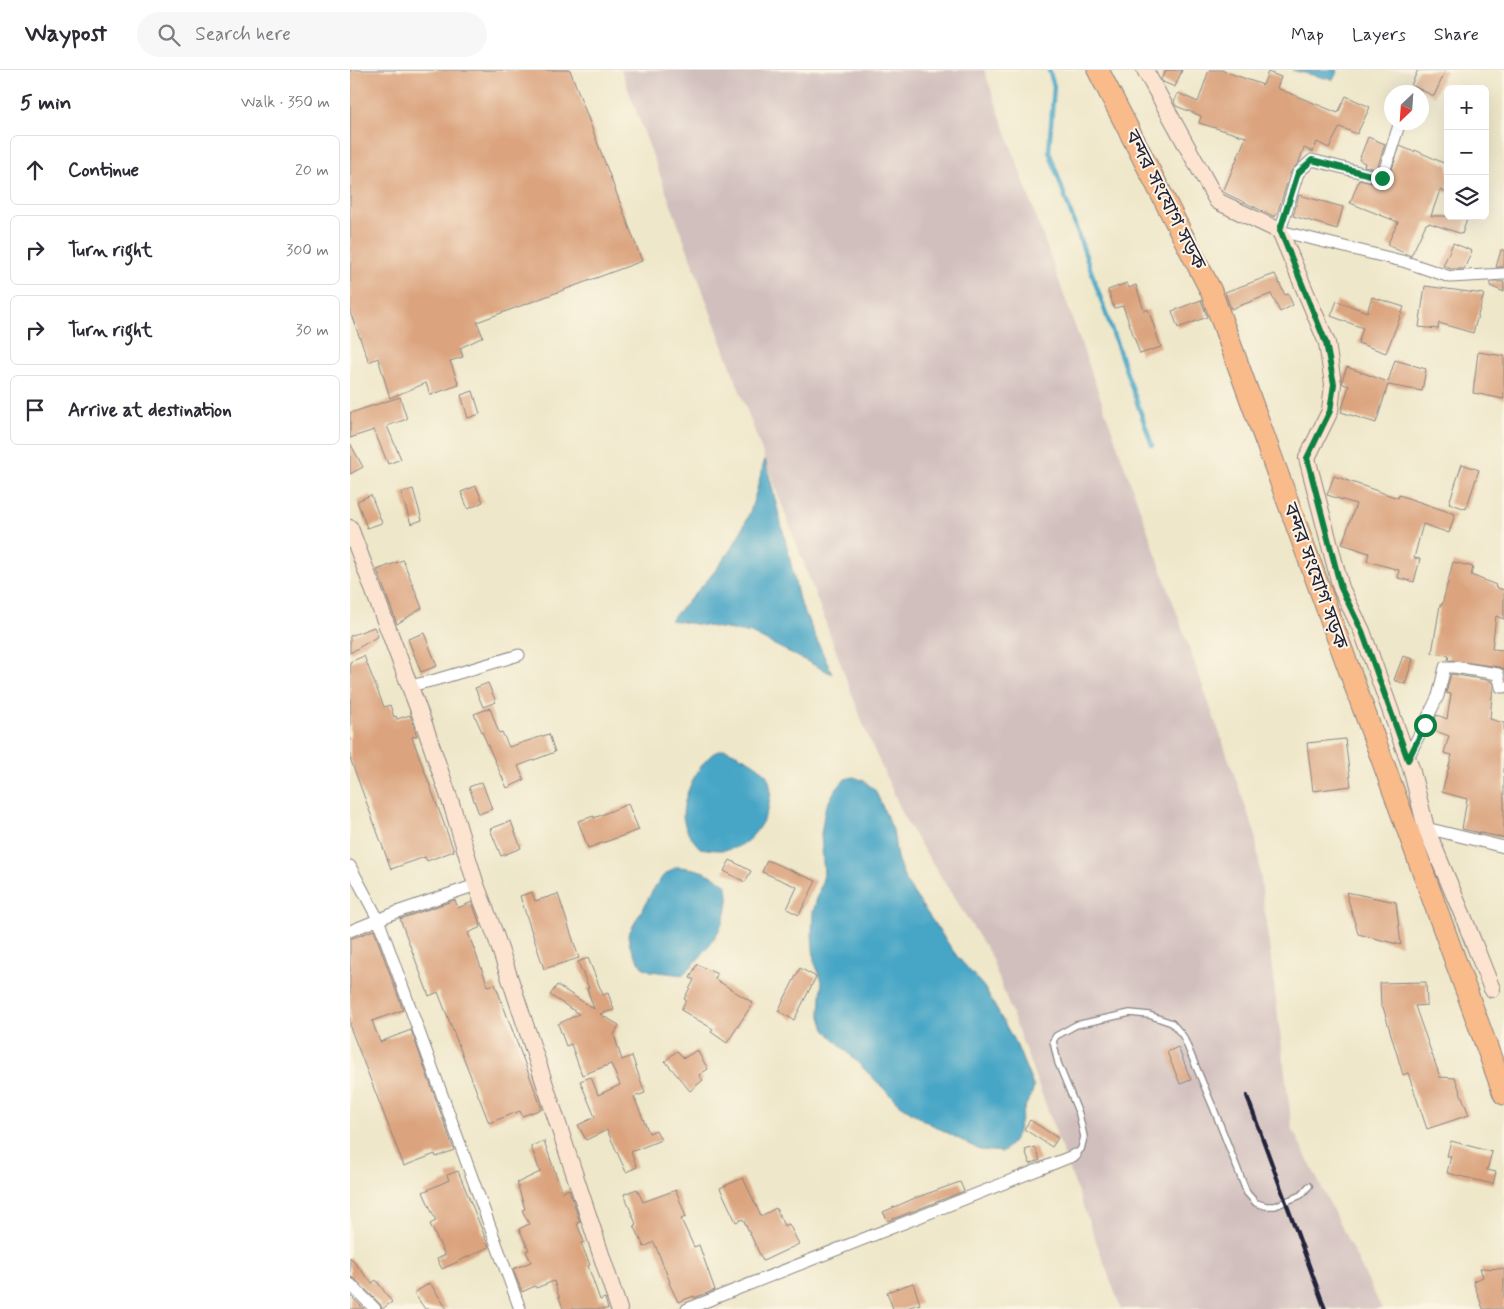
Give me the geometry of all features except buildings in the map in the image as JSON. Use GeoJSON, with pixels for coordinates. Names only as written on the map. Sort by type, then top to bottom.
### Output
{"type":"FeatureCollection","features":[{"type":"Feature","properties":{"kind":"highway","name":"বন্দর সংযোগ সড়ক"},"geometry":{"type":"LineString","coordinates":[[1098,70],[1210,291],[1504,1094]]}},
{"type":"Feature","properties":{"kind":"street"},"geometry":{"type":"LineString","coordinates":[[1145,70],[1217,201],[1280,230],[1406,262],[1450,277],[1504,274]]}},
{"type":"Feature","properties":{"kind":"street"},"geometry":{"type":"LineString","coordinates":[[1397,130],[1382,178],[1312,160],[1298,173],[1280,230],[1326,343],[1334,384],[1330,411],[1307,458],[1341,588],[1362,631],[1408,760],[1426,828],[1492,989]]}},
{"type":"Feature","properties":{"kind":"street"},"geometry":{"type":"LineString","coordinates":[[350,528],[410,686],[452,806],[476,885],[526,1024],[618,1309]]}},
{"type":"Feature","properties":{"kind":"street"},"geometry":{"type":"LineString","coordinates":[[410,686],[520,655]]}},
{"type":"Feature","properties":{"kind":"street"},"geometry":{"type":"LineString","coordinates":[[1408,760],[1438,696],[1445,667],[1498,674],[1501,687],[1504,687]]}},
{"type":"Feature","properties":{"kind":"street"},"geometry":{"type":"LineString","coordinates":[[1426,828],[1504,847]]}},
{"type":"Feature","properties":{"kind":"street"},"geometry":{"type":"LineString","coordinates":[[350,866],[378,919],[520,1309]]}},
{"type":"Feature","properties":{"kind":"street"},"geometry":{"type":"LineString","coordinates":[[350,931],[378,919],[476,885]]}},
{"type":"Feature","properties":{"kind":"street"},"geometry":{"type":"LineString","coordinates":[[687,1309],[1074,1155]]}},
{"type":"Feature","properties":{"kind":"street"},"geometry":{"type":"LineString","coordinates":[[350,1284],[375,1309]]}},
{"type":"Feature","properties":{"kind":"lane"},"geometry":{"type":"LineString","coordinates":[[1074,1155],[1081,1149],[1084,1137],[1078,1114],[1058,1064],[1053,1041],[1056,1036],[1076,1025],[1130,1013],[1149,1015],[1172,1023],[1183,1036],[1247,1193],[1256,1203],[1275,1206],[1301,1195],[1309,1186]]}},
{"type":"Feature","properties":{"kind":"shaded area"},"geometry":{"type":"Polygon","coordinates":[[[621,70],[984,70],[1255,833],[1292,1128],[1382,1309],[1121,1309],[990,954],[908,825],[866,732],[621,70]]]}},
{"type":"Feature","properties":{"kind":"water"},"geometry":{"type":"Polygon","coordinates":[[[1292,70],[1338,70],[1333,80],[1292,70]]]}},
{"type":"Feature","properties":{"kind":"water"},"geometry":{"type":"Polygon","coordinates":[[[765,459],[799,600],[832,674],[751,633],[670,620],[712,574],[731,549],[752,506],[765,459]]]}},
{"type":"Feature","properties":{"kind":"water"},"geometry":{"type":"Polygon","coordinates":[[[725,749],[752,762],[765,773],[771,792],[769,803],[761,824],[747,841],[739,846],[725,850],[700,848],[690,836],[685,826],[684,805],[691,784],[701,766],[714,753],[725,749]]]}},
{"type":"Feature","properties":{"kind":"water"},"geometry":{"type":"Polygon","coordinates":[[[854,777],[864,781],[875,790],[893,830],[897,858],[906,882],[956,955],[984,987],[1017,1046],[1034,1088],[1025,1107],[1015,1138],[1002,1152],[980,1150],[925,1121],[899,1104],[825,1030],[820,1013],[822,981],[814,961],[812,934],[813,912],[824,875],[821,834],[825,809],[834,792],[845,779],[854,777]]]}},
{"type":"Feature","properties":{"kind":"water"},"geometry":{"type":"Polygon","coordinates":[[[676,867],[690,868],[709,874],[722,881],[727,886],[728,898],[726,913],[712,942],[683,975],[651,971],[642,967],[630,946],[628,935],[653,890],[663,876],[676,867]]]}},
{"type":"Feature","properties":{"kind":"waterway"},"geometry":{"type":"LineString","coordinates":[[1049,70],[1054,86],[1049,151],[1152,445]]}},
{"type":"Feature","properties":{"kind":"railway"},"geometry":{"type":"LineString","coordinates":[[1247,1096],[1325,1309]]}},
{"type":"Feature","properties":{"kind":"route"},"geometry":{"type":"LineString","coordinates":[[1382,178],[1312,160],[1298,173],[1280,230],[1326,343],[1334,384],[1330,411],[1307,458],[1341,588],[1362,631],[1392,720],[1408,760],[1425,725]]}}]}
